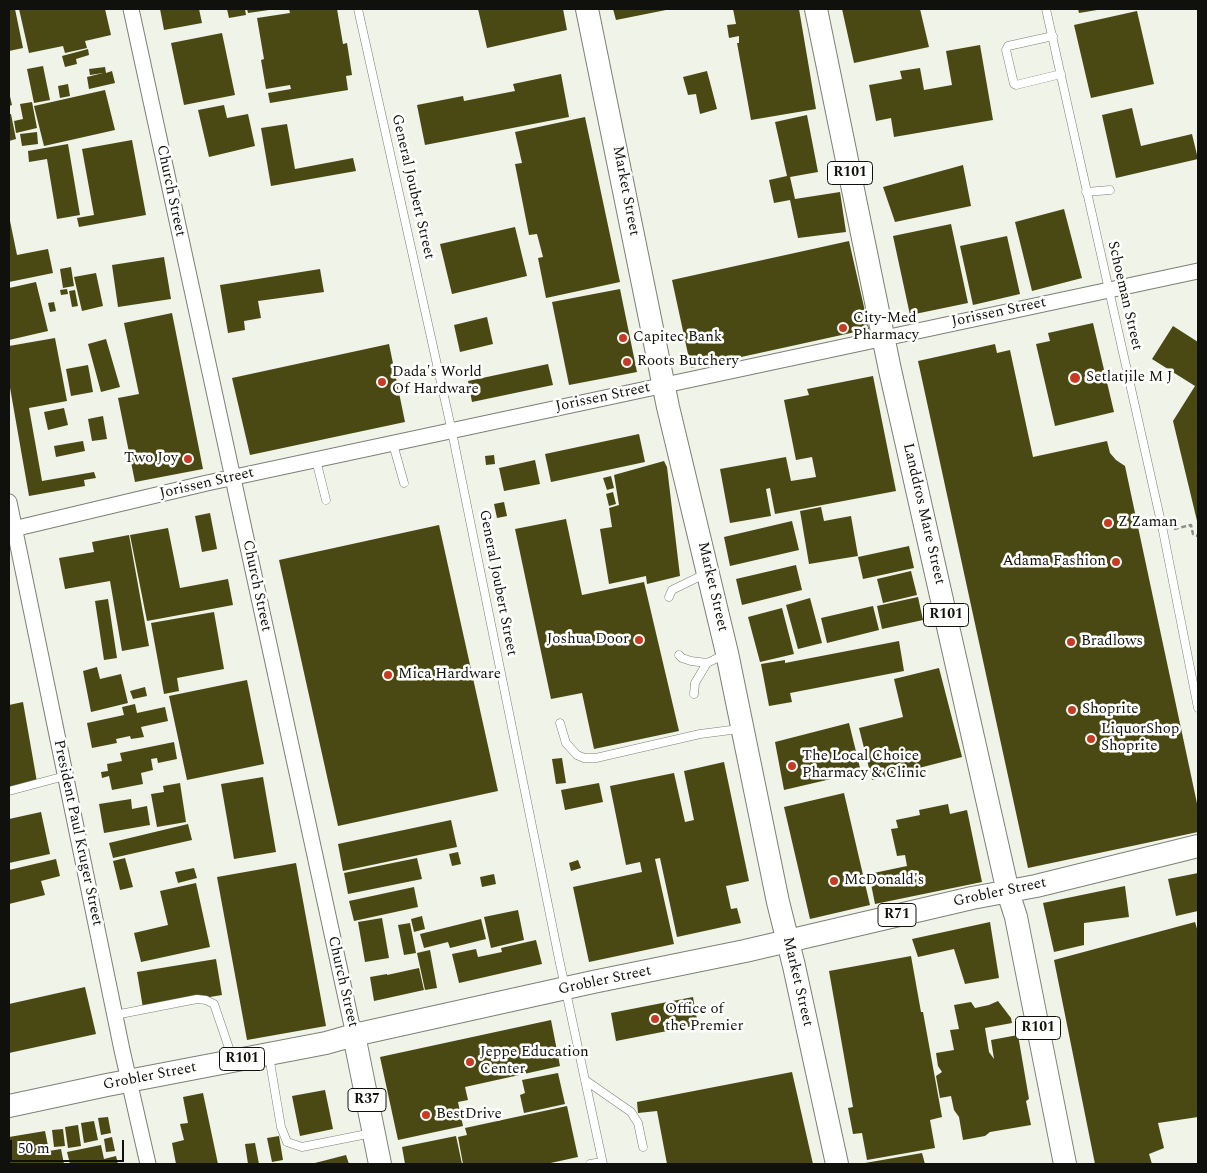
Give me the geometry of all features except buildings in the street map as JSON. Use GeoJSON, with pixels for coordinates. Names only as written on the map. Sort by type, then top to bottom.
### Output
{"type":"FeatureCollection","features":[{"type":"Feature","properties":{"kind":"main road","name":"Market Street"},"geometry":{"type":"LineString","coordinates":[[588,9],[664,385],[708,572],[717,658],[743,728],[787,940],[837,1164]]}},
{"type":"Feature","properties":{"kind":"main road","name":"Landdros Mare Street"},"geometry":{"type":"LineString","coordinates":[[816,9],[884,338],[1008,892],[1016,916],[1065,1164]]}},
{"type":"Feature","properties":{"kind":"main road","name":"Grobler Street"},"geometry":{"type":"LineString","coordinates":[[9,1106],[130,1080],[326,1043],[354,1035],[593,982],[745,951],[972,898],[1008,892],[1198,846]]}},
{"type":"Feature","properties":{"kind":"main road","name":"Church Street"},"geometry":{"type":"LineString","coordinates":[[354,1035],[380,1164]]}},
{"type":"Feature","properties":{"kind":"street","name":"Church Street"},"geometry":{"type":"LineString","coordinates":[[131,9],[354,1035]]}},
{"type":"Feature","properties":{"kind":"street","name":"Jorissen Street"},"geometry":{"type":"LineString","coordinates":[[12,529],[233,478],[1198,271]]}},
{"type":"Feature","properties":{"kind":"street","name":"President Paul Kruger Street"},"geometry":{"type":"LineString","coordinates":[[9,502],[12,529],[148,1164]]}},
{"type":"Feature","properties":{"kind":"lane","name":"General Joubert Street"},"geometry":{"type":"LineString","coordinates":[[358,9],[452,432],[602,1163]]}},
{"type":"Feature","properties":{"kind":"lane","name":"Schoeman Street"},"geometry":{"type":"LineString","coordinates":[[1046,9],[1163,531],[1198,708]]}},
{"type":"Feature","properties":{"kind":"lane"},"geometry":{"type":"LineString","coordinates":[[1053,36],[1008,46],[1006,50],[1014,84],[1016,85],[1061,74]]}},
{"type":"Feature","properties":{"kind":"lane"},"geometry":{"type":"LineString","coordinates":[[1086,192],[1110,190]]}},
{"type":"Feature","properties":{"kind":"lane"},"geometry":{"type":"LineString","coordinates":[[393,444],[404,483]]}},
{"type":"Feature","properties":{"kind":"lane"},"geometry":{"type":"LineString","coordinates":[[316,460],[326,500]]}},
{"type":"Feature","properties":{"kind":"lane"},"geometry":{"type":"LineString","coordinates":[[669,597],[672,590],[708,572]]}},
{"type":"Feature","properties":{"kind":"lane"},"geometry":{"type":"LineString","coordinates":[[679,655],[691,661],[717,658]]}},
{"type":"Feature","properties":{"kind":"lane"},"geometry":{"type":"LineString","coordinates":[[694,694],[695,684],[717,658]]}},
{"type":"Feature","properties":{"kind":"lane"},"geometry":{"type":"LineString","coordinates":[[560,723],[566,743],[577,755],[584,758],[596,758],[700,734],[743,728]]}},
{"type":"Feature","properties":{"kind":"lane"},"geometry":{"type":"LineString","coordinates":[[9,791],[65,776]]}},
{"type":"Feature","properties":{"kind":"lane"},"geometry":{"type":"LineString","coordinates":[[115,1015],[197,999],[206,1000],[214,1004],[233,1060]]}},
{"type":"Feature","properties":{"kind":"lane"},"geometry":{"type":"LineString","coordinates":[[269,1054],[281,1127],[287,1142],[302,1147],[374,1133]]}},
{"type":"Feature","properties":{"kind":"lane"},"geometry":{"type":"LineString","coordinates":[[585,1080],[631,1112],[638,1122],[643,1147]]}},
{"type":"Feature","properties":{"kind":"lane"},"geometry":{"type":"LineString","coordinates":[[590,1164],[602,1163]]}},
{"type":"Feature","properties":{"kind":"path"},"geometry":{"type":"LineString","coordinates":[[1163,531],[1191,525],[1193,534],[1198,536]]}},
{"type":"Feature","properties":{"kind":"place","name":"City-Med Pharmacy"},"geometry":{"type":"Point","coordinates":[843,328]}},
{"type":"Feature","properties":{"kind":"place","name":"Capitec Bank"},"geometry":{"type":"Point","coordinates":[623,338]}},
{"type":"Feature","properties":{"kind":"place","name":"Roots Butchery"},"geometry":{"type":"Point","coordinates":[627,362]}},
{"type":"Feature","properties":{"kind":"place","name":"Setlatjile M J"},"geometry":{"type":"Point","coordinates":[1075,378]}},
{"type":"Feature","properties":{"kind":"place","name":"Dada's World Of Hardware"},"geometry":{"type":"Point","coordinates":[382,382]}},
{"type":"Feature","properties":{"kind":"place","name":"Two Joy"},"geometry":{"type":"Point","coordinates":[188,459]}},
{"type":"Feature","properties":{"kind":"place","name":"Z Zaman"},"geometry":{"type":"Point","coordinates":[1108,523]}},
{"type":"Feature","properties":{"kind":"place","name":"Adama Fashion"},"geometry":{"type":"Point","coordinates":[1116,562]}},
{"type":"Feature","properties":{"kind":"place","name":"Joshua Door"},"geometry":{"type":"Point","coordinates":[639,640]}},
{"type":"Feature","properties":{"kind":"place","name":"Bradlows"},"geometry":{"type":"Point","coordinates":[1071,642]}},
{"type":"Feature","properties":{"kind":"place","name":"Mica Hardware"},"geometry":{"type":"Point","coordinates":[388,675]}},
{"type":"Feature","properties":{"kind":"place","name":"Shoprite"},"geometry":{"type":"Point","coordinates":[1072,710]}},
{"type":"Feature","properties":{"kind":"place","name":"LiquorShop Shoprite"},"geometry":{"type":"Point","coordinates":[1091,739]}},
{"type":"Feature","properties":{"kind":"place","name":"The Local Choice Pharmacy & Clinic"},"geometry":{"type":"Point","coordinates":[792,766]}},
{"type":"Feature","properties":{"kind":"place","name":"McDonald's"},"geometry":{"type":"Point","coordinates":[834,881]}},
{"type":"Feature","properties":{"kind":"place","name":"Office of the Premier"},"geometry":{"type":"Point","coordinates":[655,1019]}},
{"type":"Feature","properties":{"kind":"place","name":"Jeppe Education Center"},"geometry":{"type":"Point","coordinates":[470,1062]}},
{"type":"Feature","properties":{"kind":"place","name":"BestDrive"},"geometry":{"type":"Point","coordinates":[426,1115]}}]}
